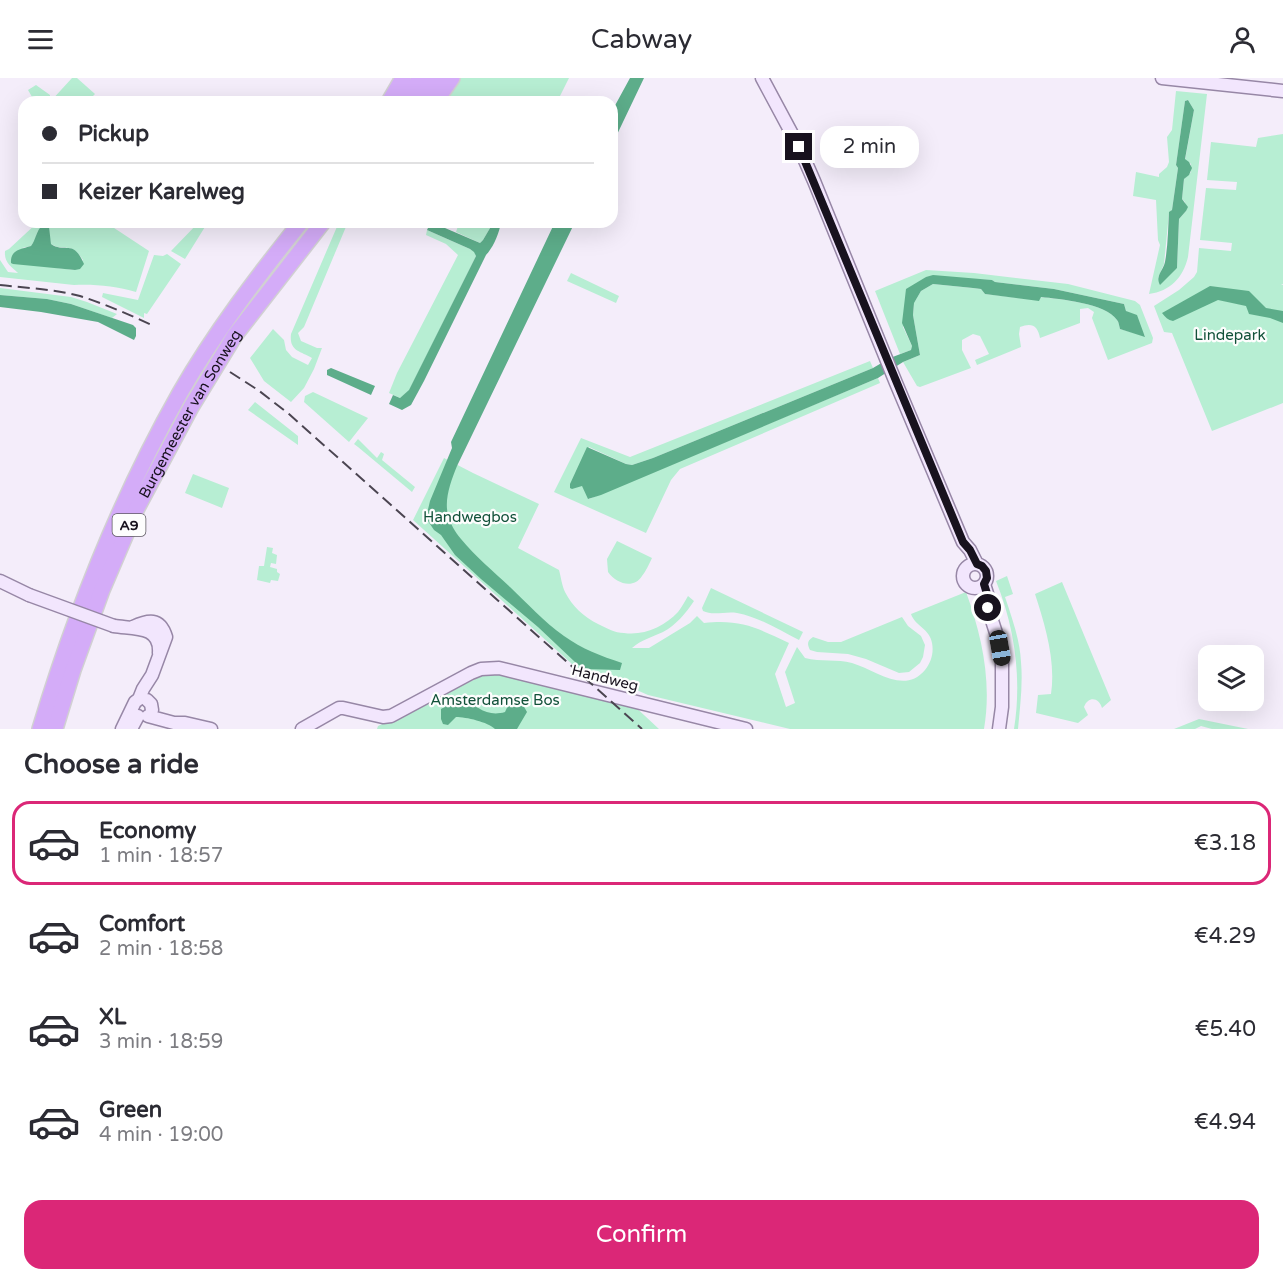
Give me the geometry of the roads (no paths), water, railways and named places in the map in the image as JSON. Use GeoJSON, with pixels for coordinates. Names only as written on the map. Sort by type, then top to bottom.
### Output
{"type":"FeatureCollection","features":[{"type":"Feature","properties":{"kind":"highway"},"geometry":{"type":"LineString","coordinates":[[392,96],[403,78]]}},
{"type":"Feature","properties":{"kind":"highway"},"geometry":{"type":"LineString","coordinates":[[406,96],[420,78]]}},
{"type":"Feature","properties":{"kind":"highway"},"geometry":{"type":"LineString","coordinates":[[422,96],[436,78]]}},
{"type":"Feature","properties":{"kind":"highway"},"geometry":{"type":"LineString","coordinates":[[440,96],[453,78]]}},
{"type":"Feature","properties":{"kind":"highway","name":"Burgemeester van Sonweg"},"geometry":{"type":"LineString","coordinates":[[40,729],[91,581],[140,466],[181,392],[216,337],[296,228]]}},
{"type":"Feature","properties":{"kind":"highway","name":"Burgemeester van Sonweg"},"geometry":{"type":"LineString","coordinates":[[55,729],[73,670],[102,590],[142,498],[191,406],[235,335],[318,228]]}},
{"type":"Feature","properties":{"kind":"main road"},"geometry":{"type":"LineString","coordinates":[[752,78],[782,114]]}},
{"type":"Feature","properties":{"kind":"main road"},"geometry":{"type":"LineString","coordinates":[[762,78],[799,147],[814,181],[963,542],[970,550],[972,566]]}},
{"type":"Feature","properties":{"kind":"main road"},"geometry":{"type":"LineString","coordinates":[[1162,78],[1283,91]]}},
{"type":"Feature","properties":{"kind":"main road"},"geometry":{"type":"LineString","coordinates":[[972,566],[984,567],[987,572],[987,578],[980,586],[970,587],[964,581],[964,573],[972,566]]}},
{"type":"Feature","properties":{"kind":"main road"},"geometry":{"type":"LineString","coordinates":[[0,581],[29,595],[114,626],[133,627],[150,621],[156,630],[165,633],[166,637],[152,675],[142,689],[143,708],[131,729]]}},
{"type":"Feature","properties":{"kind":"main road"},"geometry":{"type":"LineString","coordinates":[[980,586],[983,603],[988,608],[998,636],[1002,661],[1002,707],[999,729]]}},
{"type":"Feature","properties":{"kind":"main road","name":"Handweg"},"geometry":{"type":"LineString","coordinates":[[302,729],[339,708],[383,717],[391,716],[476,671],[492,668],[746,729]]}},
{"type":"Feature","properties":{"kind":"main road"},"geometry":{"type":"LineString","coordinates":[[122,729],[128,714],[143,708],[174,723],[211,729]]}},
{"type":"Feature","properties":{"kind":"railway"},"geometry":{"type":"LineString","coordinates":[[0,285],[50,290],[80,296],[154,326]]}},
{"type":"Feature","properties":{"kind":"railway"},"geometry":{"type":"LineString","coordinates":[[230,372],[289,414],[642,729]]}},
{"type":"Feature","properties":{"kind":"park label","name":"Lindepark"},"geometry":{"type":"Point","coordinates":[1230,335]}},
{"type":"Feature","properties":{"kind":"park label","name":"Handwegbos"},"geometry":{"type":"Point","coordinates":[470,517]}},
{"type":"Feature","properties":{"kind":"park label","name":"Amsterdamse Bos"},"geometry":{"type":"Point","coordinates":[495,700]}}]}
